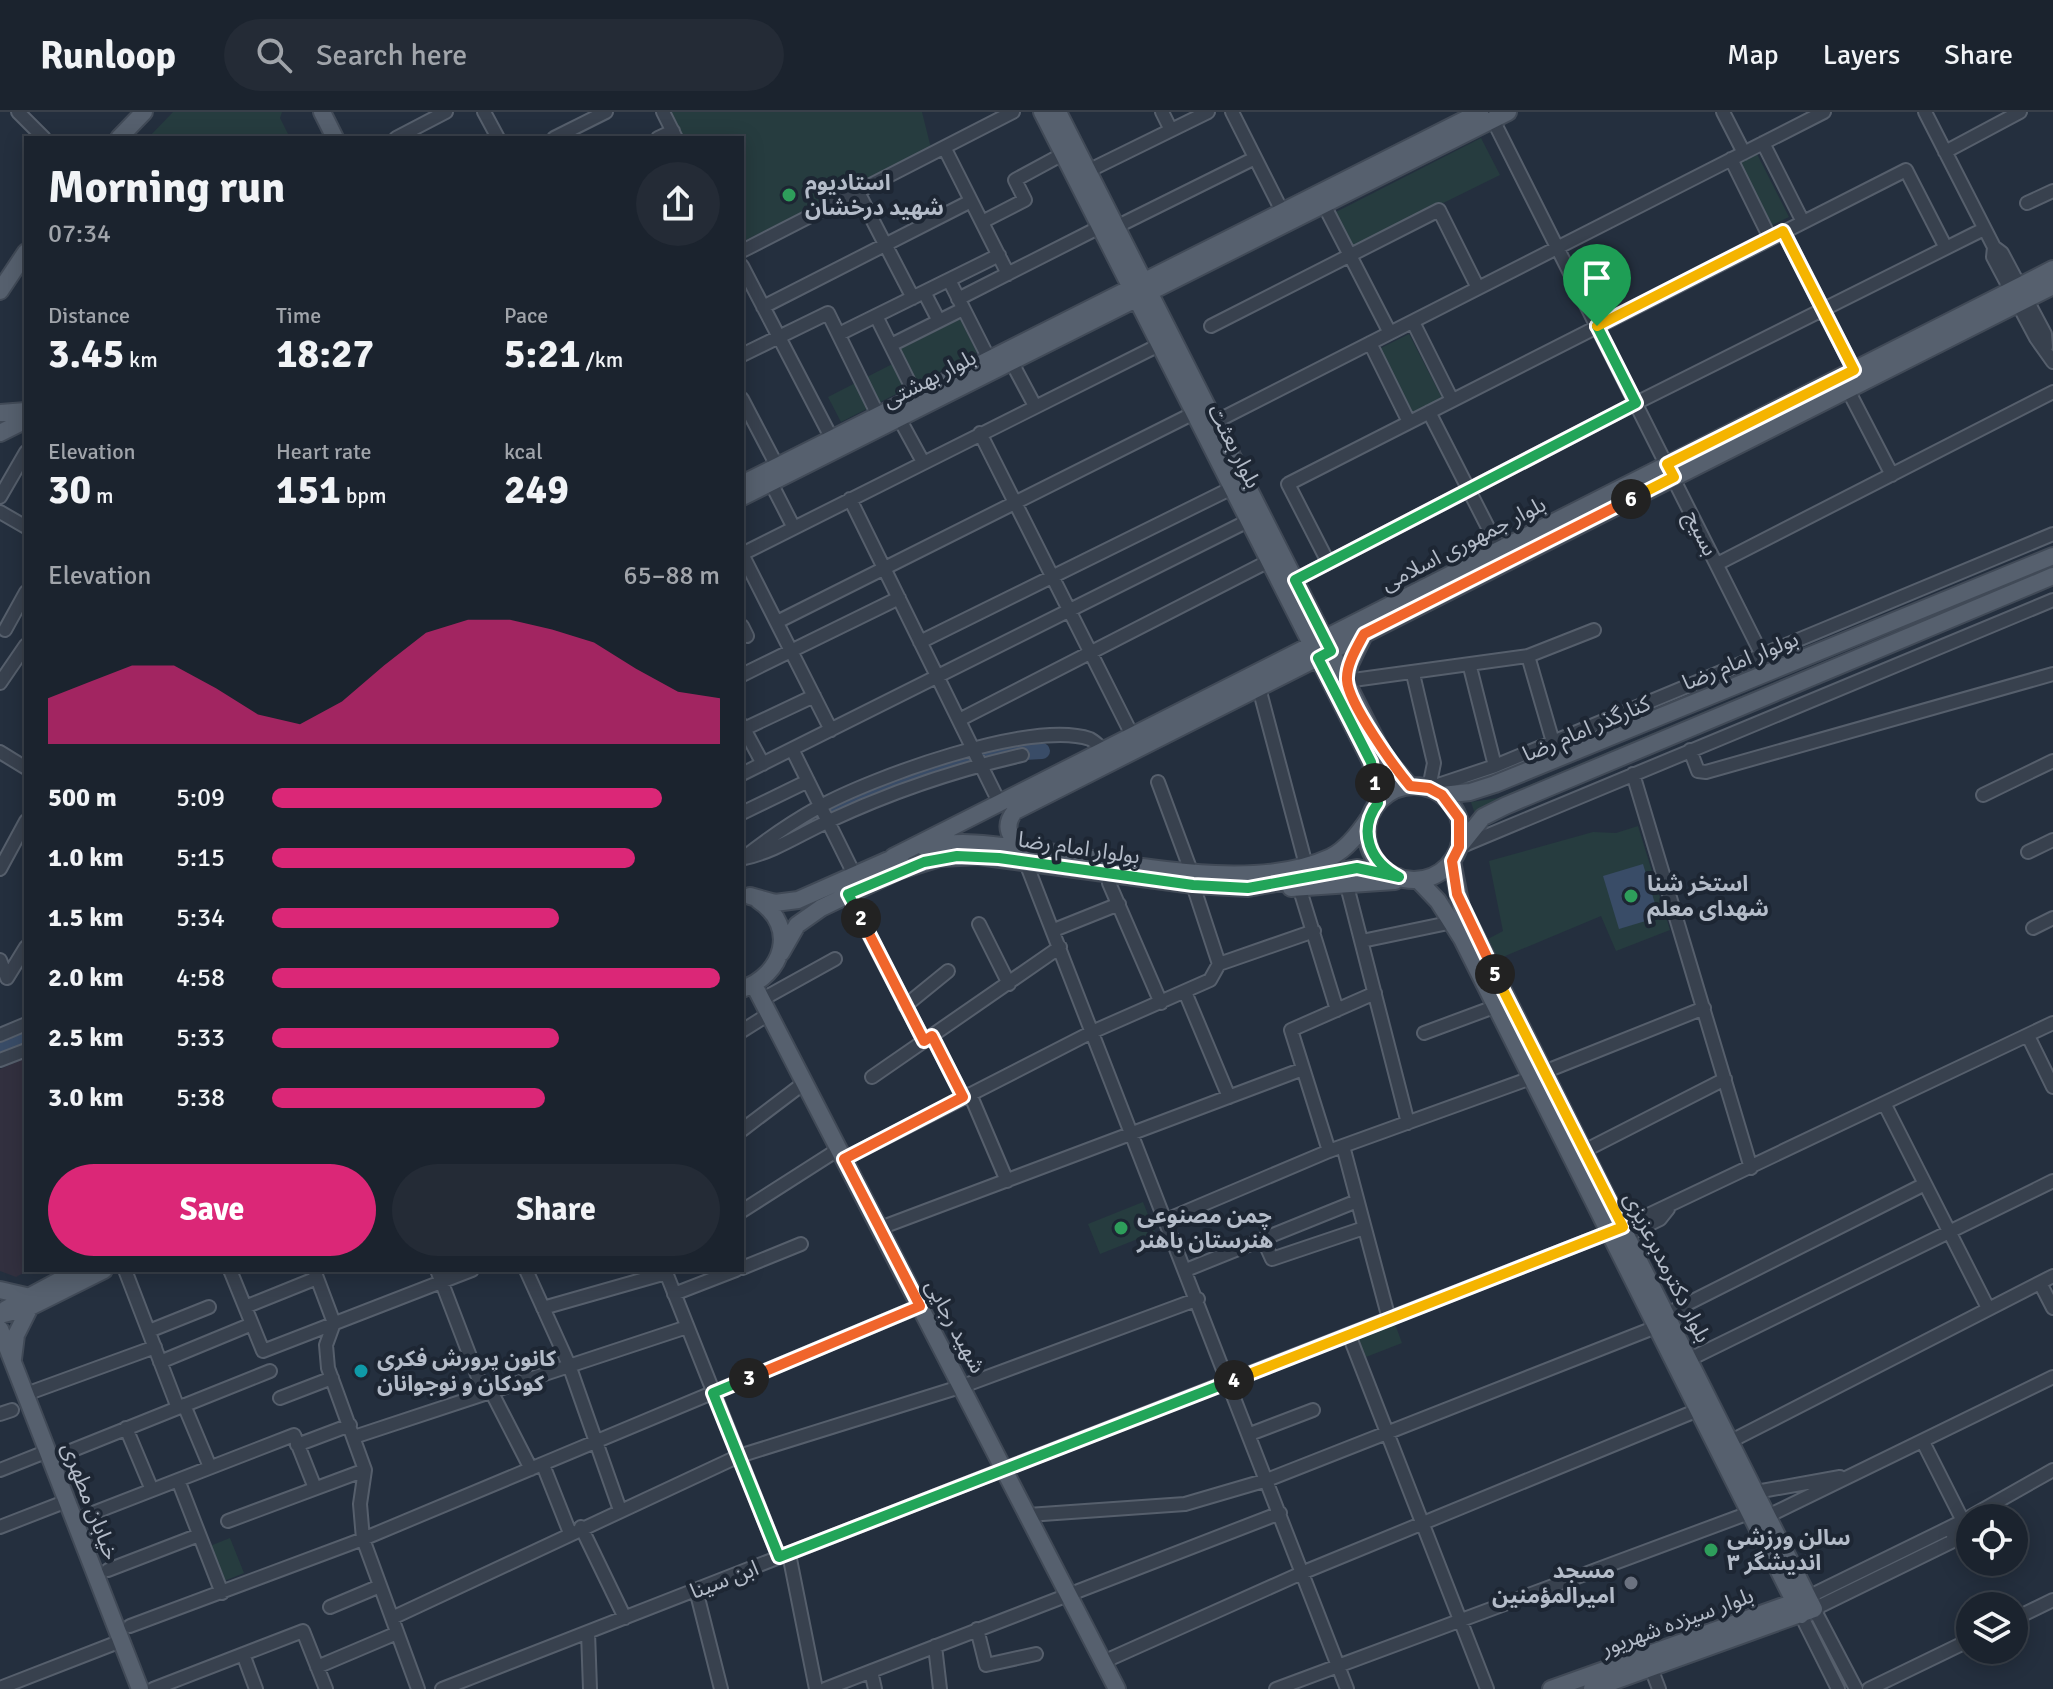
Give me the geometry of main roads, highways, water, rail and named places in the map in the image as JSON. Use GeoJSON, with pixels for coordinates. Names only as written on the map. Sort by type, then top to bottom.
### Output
{"type":"FeatureCollection","features":[{"type":"Feature","properties":{"kind":"main road"},"geometry":{"type":"LineString","coordinates":[[121,136],[144,112]]}},
{"type":"Feature","properties":{"kind":"main road"},"geometry":{"type":"LineString","coordinates":[[322,112],[334,136]]}},
{"type":"Feature","properties":{"kind":"main road","name":"بلوار بعثت"},"geometry":{"type":"LineString","coordinates":[[1042,112],[1215,422],[1295,580],[1371,762],[1378,803]]}},
{"type":"Feature","properties":{"kind":"main road","name":"بلوار بعثت"},"geometry":{"type":"LineString","coordinates":[[1058,112],[1088,171],[1108,227]]}},
{"type":"Feature","properties":{"kind":"main road","name":"بلوار بهشتی"},"geometry":{"type":"LineString","coordinates":[[744,496],[832,439],[878,415],[989,359],[1324,205],[1492,114]]}},
{"type":"Feature","properties":{"kind":"main road","name":"بلوار بهشتی"},"geometry":{"type":"LineString","coordinates":[[744,483],[774,474],[899,418],[1011,361],[1282,211],[1492,114]]}},
{"type":"Feature","properties":{"kind":"main road"},"geometry":{"type":"LineString","coordinates":[[0,291],[23,264]]}},
{"type":"Feature","properties":{"kind":"main road","name":"بلوار جمهوری اسلامی"},"geometry":{"type":"LineString","coordinates":[[893,857],[999,802],[1259,688],[1321,648],[1499,549],[1848,390],[2019,295],[2053,269]]}},
{"type":"Feature","properties":{"kind":"main road","name":"بلوار جمهوری اسلامی"},"geometry":{"type":"LineString","coordinates":[[1025,856],[1008,829],[1008,819],[1015,811],[1108,756],[1132,735],[1321,648],[1364,634],[1854,370],[2019,295],[2053,286]]}},
{"type":"Feature","properties":{"kind":"main road","name":"بلوار بعثت"},"geometry":{"type":"LineString","coordinates":[[1140,290],[1159,345],[1269,561],[1321,648],[1346,681],[1384,756],[1410,786]]}},
{"type":"Feature","properties":{"kind":"main road"},"geometry":{"type":"LineString","coordinates":[[0,413],[24,411]]}},
{"type":"Feature","properties":{"kind":"main road"},"geometry":{"type":"LineString","coordinates":[[0,433],[24,421]]}},
{"type":"Feature","properties":{"kind":"main road","name":"بولوار امام رضا"},"geometry":{"type":"LineString","coordinates":[[1435,792],[1470,792],[1495,784],[2053,556]]}},
{"type":"Feature","properties":{"kind":"main road","name":"بولوار امام رضا"},"geometry":{"type":"LineString","coordinates":[[1455,854],[1483,817],[1505,806],[2049,578]]}},
{"type":"Feature","properties":{"kind":"main road"},"geometry":{"type":"LineString","coordinates":[[1346,681],[1364,634]]}},
{"type":"Feature","properties":{"kind":"main road"},"geometry":{"type":"LineString","coordinates":[[1277,885],[1300,890],[1347,886],[1410,879],[1442,870],[1455,854],[1459,818],[1435,792],[1410,786],[1398,789],[1378,803],[1369,818],[1367,833],[1376,860],[1410,879]]}},
{"type":"Feature","properties":{"kind":"main road","name":"بولوار امام رضا"},"geometry":{"type":"LineString","coordinates":[[1192,878],[1306,865],[1333,856],[1352,841],[1369,818]]}},
{"type":"Feature","properties":{"kind":"main road","name":"بولوار امام رضا"},"geometry":{"type":"LineString","coordinates":[[746,895],[775,903],[798,900],[893,857],[948,843],[1248,888],[1357,868],[1410,879]]}},
{"type":"Feature","properties":{"kind":"main road","name":"بلوار دکترمدبرعزیزی"},"geometry":{"type":"LineString","coordinates":[[1455,854],[1461,907],[1538,1075],[1620,1232]]}},
{"type":"Feature","properties":{"kind":"main road","name":"بولوار امام رضا"},"geometry":{"type":"LineString","coordinates":[[756,997],[775,967],[789,935],[806,916],[898,871],[940,858],[1025,856]]}},
{"type":"Feature","properties":{"kind":"main road","name":"بلوار دکترمدبرعزیزی"},"geometry":{"type":"LineString","coordinates":[[1410,879],[1453,922],[1494,1007],[1584,1151],[1698,1410],[1756,1492],[1804,1606]]}},
{"type":"Feature","properties":{"kind":"main road"},"geometry":{"type":"LineString","coordinates":[[746,895],[773,913],[779,925],[781,953]]}},
{"type":"Feature","properties":{"kind":"main road","name":"شهید رجایی"},"geometry":{"type":"LineString","coordinates":[[756,997],[963,1386],[1117,1689]]}},
{"type":"Feature","properties":{"kind":"main road"},"geometry":{"type":"LineString","coordinates":[[0,1314],[78,1275]]}},
{"type":"Feature","properties":{"kind":"main road"},"geometry":{"type":"LineString","coordinates":[[0,1290],[28,1302]]}},
{"type":"Feature","properties":{"kind":"main road"},"geometry":{"type":"LineString","coordinates":[[6,1354],[28,1302]]}},
{"type":"Feature","properties":{"kind":"main road","name":"بلوار دکترمدبرعزیزی"},"geometry":{"type":"LineString","coordinates":[[1661,1320],[1690,1359],[1749,1513],[1804,1606]]}},
{"type":"Feature","properties":{"kind":"main road","name":"خیابان مطهری"},"geometry":{"type":"LineString","coordinates":[[0,1329],[6,1354],[55,1453],[67,1501],[125,1633],[140,1689]]}},
{"type":"Feature","properties":{"kind":"main road","name":"بلوار سیزده شهریور"},"geometry":{"type":"LineString","coordinates":[[1592,1689],[1804,1606]]}},
{"type":"Feature","properties":{"kind":"main road","name":"بلوار سیزده شهریور"},"geometry":{"type":"LineString","coordinates":[[1551,1689],[1804,1606]]}},
{"type":"Feature","properties":{"kind":"water","name":"استخر شنا شهدای معلم"},"geometry":{"type":"Polygon","coordinates":[[[1643,864],[1659,917],[1619,929],[1603,876],[1643,864]]]}},
{"type":"Feature","properties":{"kind":"waterway"},"geometry":{"type":"LineString","coordinates":[[985,754],[1042,751]]}},
{"type":"Feature","properties":{"kind":"waterway"},"geometry":{"type":"LineString","coordinates":[[827,810],[907,778],[968,760]]}},
{"type":"Feature","properties":{"kind":"waterway"},"geometry":{"type":"LineString","coordinates":[[0,1048],[24,1039]]}},
{"type":"Feature","properties":{"kind":"place","name":"استادیوم شهید درخشان"},"geometry":{"type":"Point","coordinates":[789,195]}},
{"type":"Feature","properties":{"kind":"place","name":"استخر شنا شهدای معلم"},"geometry":{"type":"Point","coordinates":[1631,896]}},
{"type":"Feature","properties":{"kind":"place","name":"چمن مصنوعی هنرستان باهنر"},"geometry":{"type":"Point","coordinates":[1121,1228]}},
{"type":"Feature","properties":{"kind":"place","name":"کانون پرورش فکری کودکان و نوجوانان"},"geometry":{"type":"Point","coordinates":[361,1371]}},
{"type":"Feature","properties":{"kind":"place","name":"سالن ورزشی اندیشگر ۳"},"geometry":{"type":"Point","coordinates":[1711,1550]}},
{"type":"Feature","properties":{"kind":"place","name":"مسجد امیرالمؤمنین"},"geometry":{"type":"Point","coordinates":[1631,1583]}}]}
